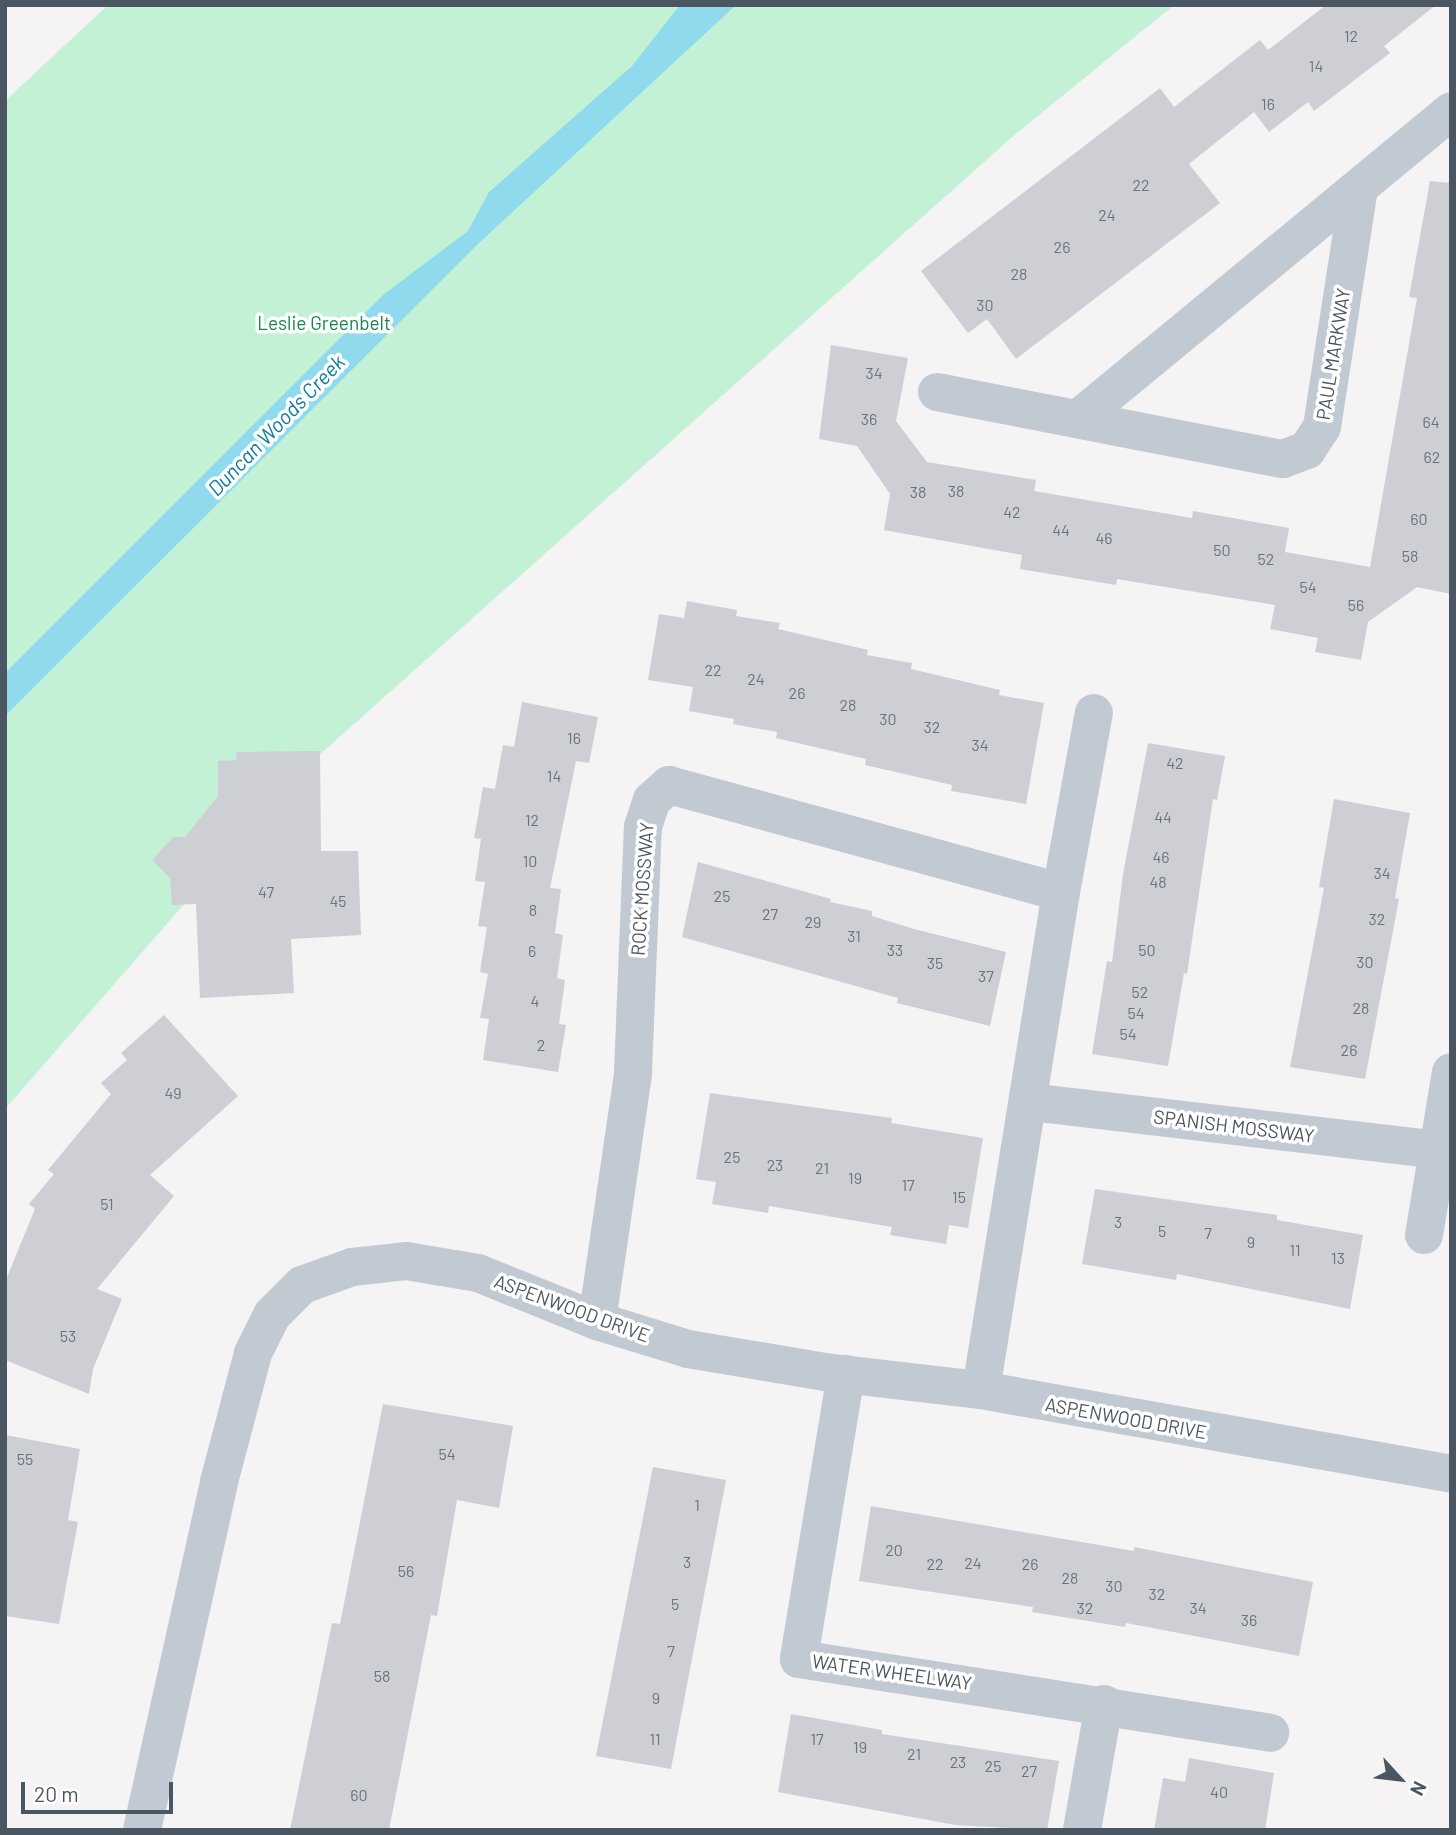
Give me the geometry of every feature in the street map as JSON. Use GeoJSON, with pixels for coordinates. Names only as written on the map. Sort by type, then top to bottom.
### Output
{"type":"FeatureCollection","features":[{"type":"Feature","properties":{"kind":"street"},"geometry":{"type":"LineString","coordinates":[[1079,418],[1451,111]]}},
{"type":"Feature","properties":{"kind":"street","name":"PAUL MARKWAY"},"geometry":{"type":"LineString","coordinates":[[937,392],[1283,459],[1307,450],[1322,426],[1359,188]]}},
{"type":"Feature","properties":{"kind":"street"},"geometry":{"type":"LineString","coordinates":[[981,1390],[1094,713]]}},
{"type":"Feature","properties":{"kind":"street","name":"ROCK MOSSWAY"},"geometry":{"type":"LineString","coordinates":[[597,1321],[633,1073],[643,827],[652,800],[670,785],[1062,892]]}},
{"type":"Feature","properties":{"kind":"street"},"geometry":{"type":"LineString","coordinates":[[1424,1235],[1451,1072]]}},
{"type":"Feature","properties":{"kind":"street","name":"SPANISH MOSSWAY"},"geometry":{"type":"LineString","coordinates":[[1030,1102],[1438,1150]]}},
{"type":"Feature","properties":{"kind":"street","name":"ASPENWOOD DRIVE"},"geometry":{"type":"LineString","coordinates":[[142,1830],[219,1482],[253,1353],[272,1315],[302,1285],[352,1267],[406,1261],[478,1273],[597,1321],[688,1349],[846,1374],[981,1390],[1451,1474]]}},
{"type":"Feature","properties":{"kind":"street","name":"WATER WHEELWAY"},"geometry":{"type":"LineString","coordinates":[[846,1374],[799,1659],[1104,1704],[1270,1733]]}},
{"type":"Feature","properties":{"kind":"street"},"geometry":{"type":"LineString","coordinates":[[1082,1830],[1104,1704]]}},
{"type":"Feature","properties":{"kind":"green space","name":"Leslie Greenbelt"},"geometry":{"type":"Polygon","coordinates":[[[108,5],[1174,5],[1012,137],[298,774],[5,1109],[5,101],[108,5]]]}},
{"type":"Feature","properties":{"kind":"water","name":"Duncan Woods Creek"},"geometry":{"type":"Polygon","coordinates":[[[680,5],[736,5],[479,243],[5,716],[5,673],[383,295],[468,231],[489,192],[632,66],[680,5]]]}},
{"type":"Feature","properties":{"kind":"building"},"geometry":{"type":"Polygon","coordinates":[[[1326,5],[1436,5],[1384,46],[1390,53],[1314,111],[1308,102],[1269,132],[1254,112],[1189,164],[1220,203],[1016,359],[987,319],[968,333],[921,271],[1160,88],[1174,107],[1260,40],[1268,50],[1326,5]]]}},
{"type":"Feature","properties":{"kind":"building"},"geometry":{"type":"Polygon","coordinates":[[[1430,181],[1451,183],[1451,594],[1417,587],[1368,622],[1361,660],[1315,652],[1318,638],[1270,629],[1275,605],[1117,579],[1116,585],[1020,569],[1022,555],[884,530],[890,494],[857,446],[819,439],[831,345],[908,358],[896,421],[927,462],[1036,480],[1034,491],[1192,518],[1193,511],[1289,528],[1285,552],[1370,567],[1417,298],[1409,297],[1430,181]]]}},
{"type":"Feature","properties":{"kind":"building"},"geometry":{"type":"Polygon","coordinates":[[[687,601],[737,610],[736,616],[780,623],[778,629],[868,650],[867,655],[912,663],[911,669],[1000,690],[999,695],[1044,703],[1026,804],[951,791],[952,785],[865,765],[866,759],[776,738],[777,732],[733,724],[734,719],[689,711],[693,687],[648,680],[659,614],[684,618],[687,601]]]}},
{"type":"Feature","properties":{"kind":"building"},"geometry":{"type":"Polygon","coordinates":[[[522,702],[598,717],[589,763],[576,761],[550,888],[561,889],[555,933],[563,935],[557,978],[565,980],[559,1024],[566,1025],[558,1072],[483,1060],[489,1019],[480,1018],[488,974],[480,972],[487,927],[478,926],[485,882],[475,881],[481,839],[474,838],[483,787],[495,789],[503,745],[514,747],[522,702]]]}},
{"type":"Feature","properties":{"kind":"building"},"geometry":{"type":"Polygon","coordinates":[[[1148,743],[1225,756],[1217,800],[1213,799],[1187,974],[1184,973],[1168,1066],[1092,1054],[1107,961],[1112,962],[1123,874],[1148,743]]]}},
{"type":"Feature","properties":{"kind":"building"},"geometry":{"type":"Polygon","coordinates":[[[320,751],[321,851],[358,851],[361,935],[291,939],[294,993],[200,998],[196,904],[172,905],[170,878],[152,860],[173,837],[185,837],[218,796],[218,761],[237,760],[236,752],[320,751]]]}},
{"type":"Feature","properties":{"kind":"building"},"geometry":{"type":"Polygon","coordinates":[[[1334,799],[1410,813],[1395,898],[1399,899],[1365,1079],[1290,1067],[1324,888],[1319,887],[1334,799]]]}},
{"type":"Feature","properties":{"kind":"building"},"geometry":{"type":"Polygon","coordinates":[[[698,862],[831,899],[830,902],[872,911],[872,916],[914,929],[1006,952],[990,1026],[897,1003],[898,998],[682,937],[698,862]]]}},
{"type":"Feature","properties":{"kind":"building"},"geometry":{"type":"Polygon","coordinates":[[[164,1015],[238,1096],[150,1175],[174,1196],[97,1289],[122,1299],[93,1369],[89,1394],[5,1360],[5,1282],[35,1209],[29,1204],[54,1174],[48,1170],[111,1094],[101,1083],[127,1060],[121,1053],[164,1015]]]}},
{"type":"Feature","properties":{"kind":"building"},"geometry":{"type":"Polygon","coordinates":[[[710,1093],[892,1118],[891,1123],[983,1138],[968,1228],[949,1225],[946,1244],[890,1235],[892,1227],[769,1206],[768,1213],[712,1204],[716,1182],[696,1179],[710,1093]]]}},
{"type":"Feature","properties":{"kind":"building"},"geometry":{"type":"Polygon","coordinates":[[[1095,1189],[1277,1215],[1277,1220],[1363,1235],[1350,1309],[1177,1274],[1176,1280],[1082,1264],[1095,1189]]]}},
{"type":"Feature","properties":{"kind":"building"},"geometry":{"type":"Polygon","coordinates":[[[383,1404],[513,1426],[499,1508],[457,1500],[437,1616],[431,1615],[389,1830],[290,1830],[332,1623],[340,1624],[383,1404]]]}},
{"type":"Feature","properties":{"kind":"building"},"geometry":{"type":"Polygon","coordinates":[[[5,1435],[80,1449],[68,1520],[78,1522],[59,1624],[5,1616],[5,1435]]]}},
{"type":"Feature","properties":{"kind":"building"},"geometry":{"type":"Polygon","coordinates":[[[653,1467],[726,1480],[671,1769],[596,1756],[653,1467]]]}},
{"type":"Feature","properties":{"kind":"building"},"geometry":{"type":"Polygon","coordinates":[[[871,1506],[1134,1551],[1134,1547],[1313,1582],[1299,1656],[1126,1623],[1125,1627],[1032,1612],[1033,1607],[859,1581],[871,1506]]]}},
{"type":"Feature","properties":{"kind":"building"},"geometry":{"type":"Polygon","coordinates":[[[791,1714],[882,1730],[882,1734],[1059,1761],[1047,1830],[955,1825],[778,1792],[791,1714]]]}},
{"type":"Feature","properties":{"kind":"building"},"geometry":{"type":"Polygon","coordinates":[[[1189,1758],[1274,1773],[1265,1830],[1154,1830],[1163,1778],[1185,1782],[1189,1758]]]}}]}
